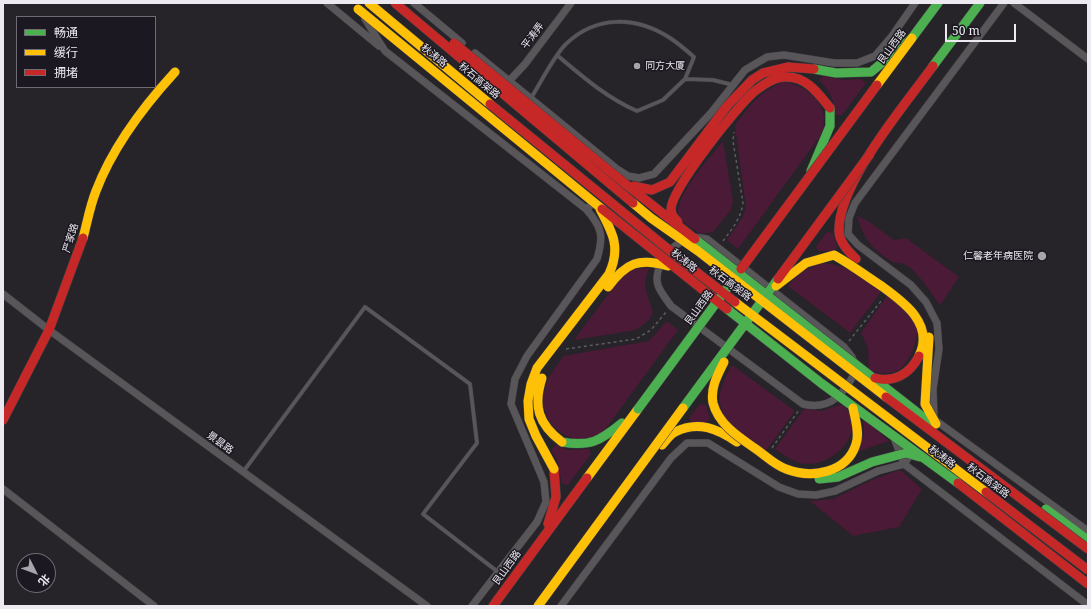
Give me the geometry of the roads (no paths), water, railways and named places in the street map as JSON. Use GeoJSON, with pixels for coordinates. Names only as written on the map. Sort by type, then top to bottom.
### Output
{"type":"FeatureCollection","features":[{"type":"Feature","properties":{"kind":"main road","name":"秋石高架路"},"geometry":{"type":"LineString","coordinates":[[369,3],[555,158],[690,267],[1088,570]]}},
{"type":"Feature","properties":{"kind":"main road","name":"秋石高架路"},"geometry":{"type":"LineString","coordinates":[[395,3],[651,218],[698,251],[840,363],[1088,549]]}},
{"type":"Feature","properties":{"kind":"main road","name":"秋涛路"},"geometry":{"type":"LineString","coordinates":[[404,3],[623,182],[940,430],[1088,540]]}},
{"type":"Feature","properties":{"kind":"main road","name":"艮山西路"},"geometry":{"type":"LineString","coordinates":[[493,606],[938,3]]}},
{"type":"Feature","properties":{"kind":"main road"},"geometry":{"type":"LineString","coordinates":[[538,606],[736,337],[764,295],[870,154],[980,3]]}},
{"type":"Feature","properties":{"kind":"main road","name":"秋涛路"},"geometry":{"type":"LineString","coordinates":[[355,6],[600,200],[675,269],[853,408],[928,460],[1088,584]]}},
{"type":"Feature","properties":{"kind":"main road"},"geometry":{"type":"LineString","coordinates":[[623,182],[648,191],[658,190],[670,182],[734,98],[762,73],[792,65],[836,73],[871,72],[912,38]]}},
{"type":"Feature","properties":{"kind":"main road","name":"严家路"},"geometry":{"type":"LineString","coordinates":[[3,420],[49,330],[79,252],[96,190],[119,144],[152,97],[175,72]]}},
{"type":"Feature","properties":{"kind":"main road"},"geometry":{"type":"LineString","coordinates":[[683,228],[672,215],[670,208],[687,175],[741,104],[757,89],[772,79],[786,76],[804,79],[820,91],[830,108],[830,126],[807,180]]}},
{"type":"Feature","properties":{"kind":"main road"},"geometry":{"type":"LineString","coordinates":[[870,154],[844,206],[840,219],[839,232],[843,246],[856,259],[913,298],[924,314],[929,331],[930,345],[925,404],[940,430]]}},
{"type":"Feature","properties":{"kind":"main road"},"geometry":{"type":"LineString","coordinates":[[544,536],[557,498],[557,483],[554,469],[534,431],[528,402],[537,368],[609,274],[615,262],[615,245],[612,232],[600,200]]}},
{"type":"Feature","properties":{"kind":"main road"},"geometry":{"type":"LineString","coordinates":[[764,295],[806,263],[834,255],[852,265],[908,305],[917,317],[922,332],[922,349],[913,366],[901,376],[888,382],[875,378]]}},
{"type":"Feature","properties":{"kind":"main road"},"geometry":{"type":"LineString","coordinates":[[638,409],[602,440],[590,444],[576,445],[562,442],[551,435],[539,416],[538,387],[545,370],[614,279],[625,268],[636,262],[655,261],[675,269]]}},
{"type":"Feature","properties":{"kind":"main road"},"geometry":{"type":"LineString","coordinates":[[736,337],[713,385],[714,407],[729,429],[786,470],[804,474],[820,475],[842,464],[851,454],[856,443],[857,430],[853,408]]}},
{"type":"Feature","properties":{"kind":"main road"},"geometry":{"type":"LineString","coordinates":[[619,496],[674,432],[688,427],[700,426],[719,430],[782,473],[798,479],[838,478],[872,462],[906,453],[928,460]]}},
{"type":"Feature","properties":{"kind":"street"},"geometry":{"type":"LineString","coordinates":[[327,3],[385,51],[586,209],[597,221],[601,232],[602,245],[598,259],[526,356],[515,379],[511,404],[544,482],[546,502],[537,522],[472,606]]}},
{"type":"Feature","properties":{"kind":"street"},"geometry":{"type":"LineString","coordinates":[[414,3],[617,169],[628,176],[639,178],[654,174],[711,113],[746,70],[767,57],[784,55],[834,63],[857,63],[875,56],[892,36],[915,3]]}},
{"type":"Feature","properties":{"kind":"street","name":"平涛弄"},"geometry":{"type":"LineString","coordinates":[[510,80],[525,64],[571,3]]}},
{"type":"Feature","properties":{"kind":"street"},"geometry":{"type":"LineString","coordinates":[[561,606],[671,458],[687,444],[708,443],[730,455],[779,487],[816,496],[835,490],[878,471],[904,464],[934,419],[933,389],[939,349],[937,323],[926,302],[911,285],[858,245],[848,234],[849,218],[855,203],[1004,3]]}},
{"type":"Feature","properties":{"kind":"street"},"geometry":{"type":"LineString","coordinates":[[1014,3],[1088,59]]}},
{"type":"Feature","properties":{"kind":"street"},"geometry":{"type":"LineString","coordinates":[[355,6],[385,51]]}},
{"type":"Feature","properties":{"kind":"street"},"geometry":{"type":"LineString","coordinates":[[586,209],[600,200],[617,169]]}},
{"type":"Feature","properties":{"kind":"street"},"geometry":{"type":"LineString","coordinates":[[600,200],[667,254]]}},
{"type":"Feature","properties":{"kind":"street"},"geometry":{"type":"LineString","coordinates":[[686,238],[707,239],[844,347],[852,357],[857,369],[844,390],[829,404],[815,407],[803,404],[671,306],[658,284],[658,270],[667,254],[686,238]]}},
{"type":"Feature","properties":{"kind":"street","name":"景昙路"},"geometry":{"type":"LineString","coordinates":[[3,294],[49,330],[427,606]]}},
{"type":"Feature","properties":{"kind":"street"},"geometry":{"type":"LineString","coordinates":[[844,390],[894,424],[934,419],[1088,531]]}},
{"type":"Feature","properties":{"kind":"street"},"geometry":{"type":"LineString","coordinates":[[844,390],[890,427],[904,464],[1088,605]]}},
{"type":"Feature","properties":{"kind":"street"},"geometry":{"type":"LineString","coordinates":[[3,489],[154,606]]}},
{"type":"Feature","properties":{"kind":"lane"},"geometry":{"type":"LineString","coordinates":[[531,98],[565,44],[591,26],[612,21],[638,24],[669,37],[694,57],[685,79],[663,100],[637,111],[617,102],[598,89],[558,56]]}},
{"type":"Feature","properties":{"kind":"lane"},"geometry":{"type":"LineString","coordinates":[[685,79],[713,80],[733,85]]}},
{"type":"Feature","properties":{"kind":"lane"},"geometry":{"type":"LineString","coordinates":[[243,472],[365,307],[470,384],[477,443],[424,514],[498,572]]}},
{"type":"Feature","properties":{"kind":"place","name":"同方大厦"},"geometry":{"type":"Point","coordinates":[637,66]}},
{"type":"Feature","properties":{"kind":"place","name":"仁馨老年病医院"},"geometry":{"type":"Point","coordinates":[1042,256]}}]}
